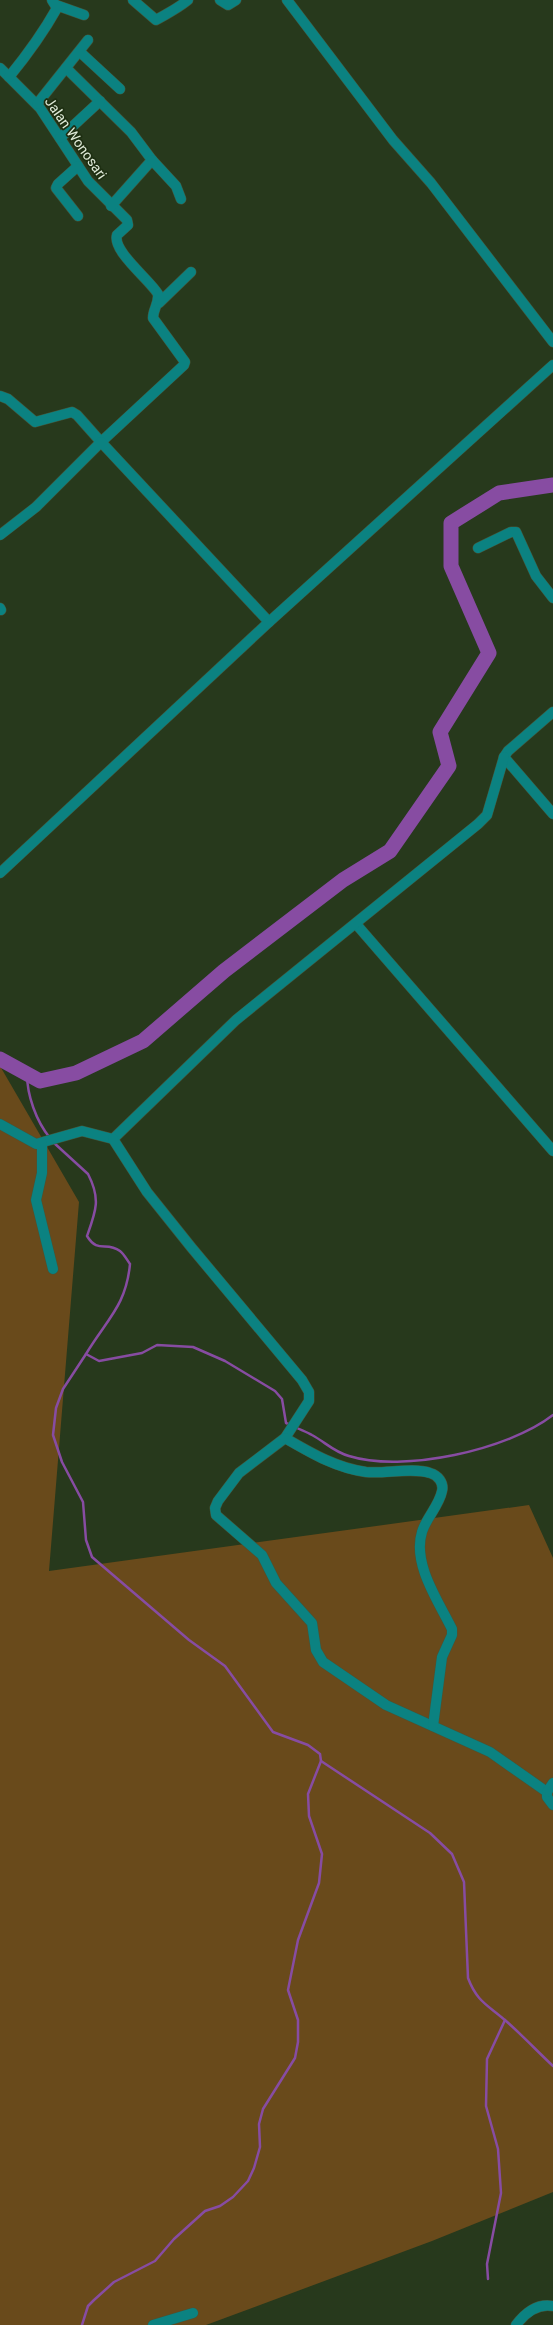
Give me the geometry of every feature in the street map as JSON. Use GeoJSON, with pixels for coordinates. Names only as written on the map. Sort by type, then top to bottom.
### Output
{"type":"FeatureCollection","features":[{"type":"Feature","properties":{"kind":"street"},"geometry":{"type":"LineString","coordinates":[[133,0],[156,20],[168,11],[176,10],[188,0]]}},
{"type":"Feature","properties":{"kind":"street"},"geometry":{"type":"LineString","coordinates":[[220,0],[228,5],[236,0]]}},
{"type":"Feature","properties":{"kind":"street"},"geometry":{"type":"LineString","coordinates":[[287,0],[393,140],[431,183],[553,342]]}},
{"type":"Feature","properties":{"kind":"street"},"geometry":{"type":"LineString","coordinates":[[9,76],[30,51],[53,15],[54,3],[84,15]]}},
{"type":"Feature","properties":{"kind":"street"},"geometry":{"type":"LineString","coordinates":[[37,104],[80,52],[88,40]]}},
{"type":"Feature","properties":{"kind":"street"},"geometry":{"type":"LineString","coordinates":[[80,52],[120,89]]}},
{"type":"Feature","properties":{"kind":"street","name":"Jalan Wonosari"},"geometry":{"type":"LineString","coordinates":[[0,68],[37,104],[88,181],[128,224],[117,235],[117,244],[121,252],[154,287],[158,294],[159,303]]}},
{"type":"Feature","properties":{"kind":"street"},"geometry":{"type":"LineString","coordinates":[[66,68],[132,132],[152,160],[176,186],[182,199]]}},
{"type":"Feature","properties":{"kind":"street"},"geometry":{"type":"LineString","coordinates":[[60,138],[100,101]]}},
{"type":"Feature","properties":{"kind":"street"},"geometry":{"type":"LineString","coordinates":[[111,206],[152,160]]}},
{"type":"Feature","properties":{"kind":"street"},"geometry":{"type":"LineString","coordinates":[[78,166],[58,184],[56,188],[78,216]]}},
{"type":"Feature","properties":{"kind":"street"},"geometry":{"type":"LineString","coordinates":[[0,535],[36,507],[101,442],[184,365],[182,357],[153,318],[153,312],[159,303],[191,272]]}},
{"type":"Feature","properties":{"kind":"street"},"geometry":{"type":"LineString","coordinates":[[0,873],[269,622],[553,365]]}},
{"type":"Feature","properties":{"kind":"street"},"geometry":{"type":"LineString","coordinates":[[0,396],[8,399],[35,422],[72,412],[77,415],[269,622]]}},
{"type":"Feature","properties":{"kind":"street"},"geometry":{"type":"LineString","coordinates":[[478,548],[511,532],[516,532],[536,576],[553,597]]}},
{"type":"Feature","properties":{"kind":"street"},"geometry":{"type":"LineString","coordinates":[[113,1139],[236,1020],[478,824],[487,815],[504,757],[508,751],[553,712]]}},
{"type":"Feature","properties":{"kind":"street"},"geometry":{"type":"LineString","coordinates":[[504,757],[553,814]]}},
{"type":"Feature","properties":{"kind":"street"},"geometry":{"type":"LineString","coordinates":[[356,924],[553,1151]]}},
{"type":"Feature","properties":{"kind":"street"},"geometry":{"type":"LineString","coordinates":[[0,1124],[24,1140],[36,1144],[48,1142],[82,1131],[113,1139],[147,1192],[302,1380],[309,1392],[309,1400],[290,1430],[239,1473],[218,1501],[215,1508],[216,1515],[262,1555],[276,1583],[312,1623],[316,1650],[322,1662],[386,1705],[490,1752],[547,1792]]}},
{"type":"Feature","properties":{"kind":"street"},"geometry":{"type":"LineString","coordinates":[[48,1142],[36,1200],[53,1269]]}},
{"type":"Feature","properties":{"kind":"street"},"geometry":{"type":"LineString","coordinates":[[290,1430],[319,1457],[346,1468],[367,1472],[428,1472],[437,1477],[441,1482],[442,1494],[425,1525],[420,1542],[426,1574],[452,1630],[452,1635],[442,1657],[433,1726]]}},
{"type":"Feature","properties":{"kind":"street"},"geometry":{"type":"LineString","coordinates":[[553,1783],[547,1792],[547,1797],[553,1806]]}},
{"type":"Feature","properties":{"kind":"street"},"geometry":{"type":"LineString","coordinates":[[516,2325],[533,2308],[547,2305],[553,2306]]}},
{"type":"Feature","properties":{"kind":"street"},"geometry":{"type":"LineString","coordinates":[[153,2325],[193,2313]]}},
{"type":"Feature","properties":{"kind":"shaded area"},"geometry":{"type":"Polygon","coordinates":[[[0,1066],[79,1202],[49,1571],[529,1505],[553,1558],[553,2192],[432,2241],[206,2325],[0,2325],[0,1066]]]}},
{"type":"Feature","properties":{"kind":"waterway"},"geometry":{"type":"LineString","coordinates":[[0,1059],[40,1081],[76,1073],[143,1041],[224,971],[343,880],[390,851],[449,766],[440,732],[489,653],[451,566],[451,523],[499,493],[553,485]]}},
{"type":"Feature","properties":{"kind":"waterway"},"geometry":{"type":"LineString","coordinates":[[27,1074],[27,1082],[33,1108],[40,1124],[50,1138]]}},
{"type":"Feature","properties":{"kind":"waterway"},"geometry":{"type":"LineString","coordinates":[[53,1142],[88,1174],[95,1191],[95,1212],[87,1236],[95,1245],[115,1248],[120,1251],[130,1264],[128,1278],[120,1302],[86,1354],[99,1361],[142,1353],[157,1345],[193,1347],[225,1361],[275,1391],[282,1399],[286,1423],[291,1425]]}},
{"type":"Feature","properties":{"kind":"waterway"},"geometry":{"type":"LineString","coordinates":[[82,2325],[88,2306],[114,2282],[155,2261],[174,2239],[205,2211],[220,2206],[233,2197],[248,2181],[254,2168],[260,2147],[259,2124],[263,2109],[295,2058],[298,2042],[298,2020],[288,1990],[298,1940],[319,1883],[322,1854],[309,1816],[308,1794],[321,1761],[320,1754],[308,1745],[273,1732],[225,1666],[189,1640],[92,1557],[86,1540],[83,1502],[62,1462],[53,1435],[56,1408],[63,1389],[86,1354]]}},
{"type":"Feature","properties":{"kind":"waterway"},"geometry":{"type":"LineString","coordinates":[[295,1427],[349,1456],[371,1461],[397,1462],[425,1460],[483,1448],[510,1439],[534,1428],[553,1415]]}},
{"type":"Feature","properties":{"kind":"waterway"},"geometry":{"type":"LineString","coordinates":[[321,1761],[430,1833],[452,1854],[464,1882],[468,1978],[471,1986],[479,1998],[512,2026],[553,2066]]}},
{"type":"Feature","properties":{"kind":"waterway"},"geometry":{"type":"LineString","coordinates":[[488,2279],[487,2264],[501,2193],[498,2149],[486,2106],[487,2059],[505,2020]]}}]}
